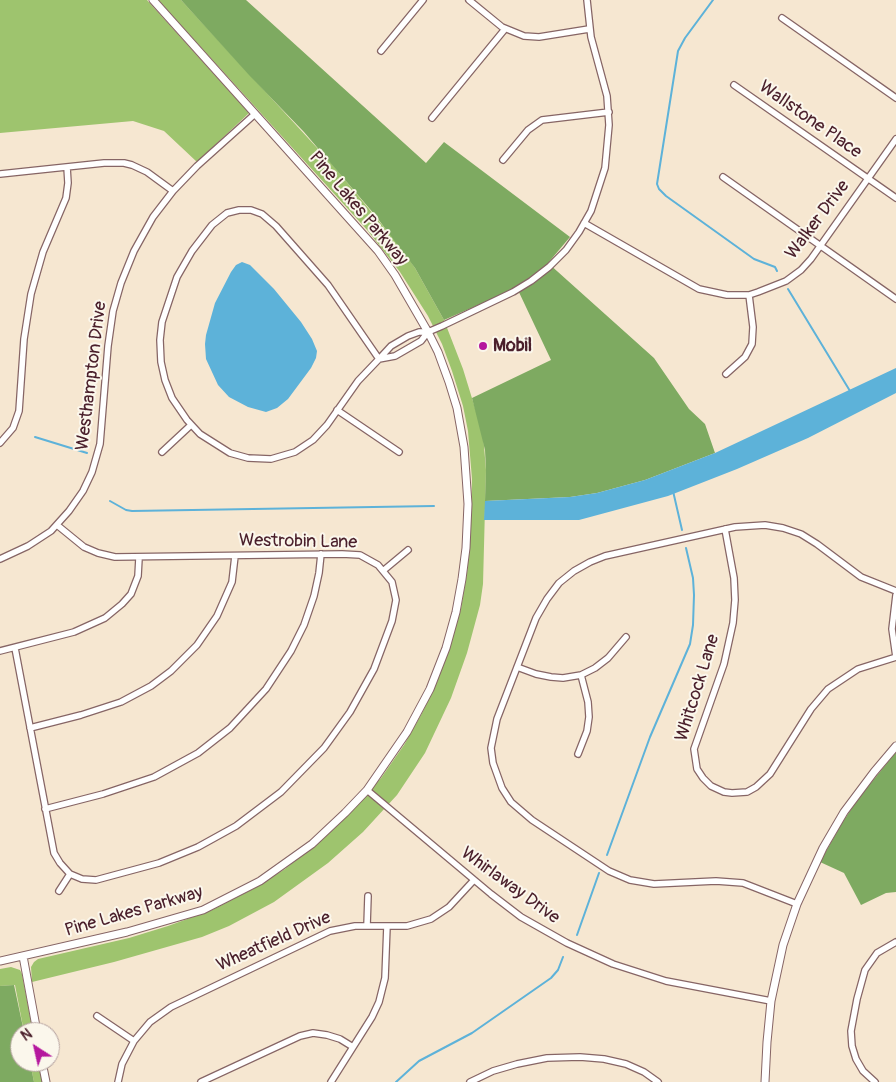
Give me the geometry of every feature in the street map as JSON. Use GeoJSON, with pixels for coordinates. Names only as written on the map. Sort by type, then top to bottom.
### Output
{"type":"FeatureCollection","features":[{"type":"Feature","properties":{"kind":"street","name":"Pine Lakes Parkway"},"geometry":{"type":"LineString","coordinates":[[0,961],[153,925],[195,912],[221,901],[267,876],[304,850],[346,813],[366,790],[404,738],[430,689],[448,639],[464,570],[468,504],[464,447],[457,408],[449,382],[428,332],[395,275],[378,251],[153,0]]}},
{"type":"Feature","properties":{"kind":"street"},"geometry":{"type":"LineString","coordinates":[[380,52],[423,0]]}},
{"type":"Feature","properties":{"kind":"street"},"geometry":{"type":"LineString","coordinates":[[469,0],[505,29],[521,35],[536,37],[590,29]]}},
{"type":"Feature","properties":{"kind":"street"},"geometry":{"type":"LineString","coordinates":[[379,359],[328,286],[271,221],[262,214],[251,210],[230,212],[212,225],[192,251],[177,277],[162,322],[160,355],[165,380],[175,404],[191,425],[209,441],[230,453],[253,459],[271,458],[290,454],[309,443],[321,432],[364,374],[379,359],[388,348],[415,334],[428,332],[508,295],[531,281],[562,254],[584,223],[595,201],[606,168],[609,141],[609,112],[590,29],[587,0]]}},
{"type":"Feature","properties":{"kind":"street"},"geometry":{"type":"LineString","coordinates":[[782,18],[896,98]]}},
{"type":"Feature","properties":{"kind":"street"},"geometry":{"type":"LineString","coordinates":[[432,118],[505,29]]}},
{"type":"Feature","properties":{"kind":"street","name":"Wallstone Place"},"geometry":{"type":"LineString","coordinates":[[734,85],[896,198]]}},
{"type":"Feature","properties":{"kind":"street"},"geometry":{"type":"LineString","coordinates":[[503,160],[528,130],[542,120],[609,112]]}},
{"type":"Feature","properties":{"kind":"street","name":"Westhampton Drive"},"geometry":{"type":"LineString","coordinates":[[0,559],[28,546],[57,525],[90,479],[97,456],[103,417],[108,346],[113,311],[121,283],[140,238],[173,191],[255,114]]}},
{"type":"Feature","properties":{"kind":"street","name":"Walker Drive"},"geometry":{"type":"LineString","coordinates":[[584,223],[698,290],[727,295],[749,294],[772,288],[794,276],[821,246],[896,139]]}},
{"type":"Feature","properties":{"kind":"street"},"geometry":{"type":"LineString","coordinates":[[0,174],[104,163],[132,164],[147,172],[173,191]]}},
{"type":"Feature","properties":{"kind":"street"},"geometry":{"type":"LineString","coordinates":[[0,443],[13,428],[19,411],[24,339],[31,294],[43,252],[66,198],[68,183],[67,166]]}},
{"type":"Feature","properties":{"kind":"street"},"geometry":{"type":"LineString","coordinates":[[723,177],[896,298]]}},
{"type":"Feature","properties":{"kind":"street"},"geometry":{"type":"LineString","coordinates":[[726,374],[745,357],[752,344],[753,327],[749,294]]}},
{"type":"Feature","properties":{"kind":"street"},"geometry":{"type":"LineString","coordinates":[[379,359],[395,356],[421,341],[428,332]]}},
{"type":"Feature","properties":{"kind":"street"},"geometry":{"type":"LineString","coordinates":[[337,410],[399,452]]}},
{"type":"Feature","properties":{"kind":"street"},"geometry":{"type":"LineString","coordinates":[[162,452],[191,425]]}},
{"type":"Feature","properties":{"kind":"street"},"geometry":{"type":"LineString","coordinates":[[797,904],[743,883],[716,881],[660,885],[630,880],[615,874],[522,812],[511,802],[495,772],[491,748],[497,719],[541,607],[559,583],[590,562],[605,556],[724,529],[756,524],[774,526],[791,530],[812,540],[861,577],[896,593],[892,629],[896,657]]}},
{"type":"Feature","properties":{"kind":"street","name":"Westrobin Lane"},"geometry":{"type":"LineString","coordinates":[[57,525],[75,541],[98,553],[115,557],[347,554],[360,555],[375,562],[384,570]]}},
{"type":"Feature","properties":{"kind":"street","name":"Whitcock Lane"},"geometry":{"type":"LineString","coordinates":[[724,529],[734,578],[733,623],[727,655],[694,749],[697,769],[711,786],[724,792],[732,793],[747,792],[756,787],[770,774],[811,709],[828,690],[858,669],[896,657]]}},
{"type":"Feature","properties":{"kind":"street"},"geometry":{"type":"LineString","coordinates":[[15,648],[54,852],[60,863],[70,874],[82,879],[99,880],[178,856],[236,826],[288,786],[320,752],[358,699],[374,669],[389,631],[396,605],[393,586],[384,570],[408,550]]}},
{"type":"Feature","properties":{"kind":"street"},"geometry":{"type":"LineString","coordinates":[[46,809],[103,794],[154,777],[198,753],[230,728],[266,689],[291,651],[306,620],[314,596],[320,573],[321,554]]}},
{"type":"Feature","properties":{"kind":"street"},"geometry":{"type":"LineString","coordinates":[[30,728],[115,704],[144,690],[171,671],[197,645],[217,616],[232,582],[235,556]]}},
{"type":"Feature","properties":{"kind":"street"},"geometry":{"type":"LineString","coordinates":[[0,651],[81,630],[112,613],[127,599],[134,588],[138,576],[139,558]]}},
{"type":"Feature","properties":{"kind":"street"},"geometry":{"type":"LineString","coordinates":[[517,667],[551,677],[564,678],[581,675],[595,668],[608,658],[626,637]]}},
{"type":"Feature","properties":{"kind":"street"},"geometry":{"type":"LineString","coordinates":[[578,754],[587,731],[589,717],[588,702],[581,675]]}},
{"type":"Feature","properties":{"kind":"street"},"geometry":{"type":"LineString","coordinates":[[765,1082],[766,1042],[771,1001],[783,945],[797,904],[823,848],[844,812],[896,746]]}},
{"type":"Feature","properties":{"kind":"street","name":"Whirlaway Drive"},"geometry":{"type":"LineString","coordinates":[[366,790],[506,906],[532,924],[573,946],[613,964],[666,981],[771,1001]]}},
{"type":"Feature","properties":{"kind":"street"},"geometry":{"type":"LineString","coordinates":[[59,891],[70,874]]}},
{"type":"Feature","properties":{"kind":"street","name":"Wheatfield Drive"},"geometry":{"type":"LineString","coordinates":[[121,1082],[122,1064],[134,1041],[155,1018],[178,1003],[316,936],[343,927],[415,924],[431,919],[450,907],[474,880]]}},
{"type":"Feature","properties":{"kind":"street"},"geometry":{"type":"LineString","coordinates":[[367,926],[368,896]]}},
{"type":"Feature","properties":{"kind":"street"},"geometry":{"type":"LineString","coordinates":[[331,1082],[372,1018],[382,995],[385,978],[387,926]]}},
{"type":"Feature","properties":{"kind":"street"},"geometry":{"type":"LineString","coordinates":[[875,1082],[863,1071],[856,1059],[852,1046],[851,1031],[865,970],[877,953],[896,942]]}},
{"type":"Feature","properties":{"kind":"street"},"geometry":{"type":"LineString","coordinates":[[23,956],[35,1022]]}},
{"type":"Feature","properties":{"kind":"street"},"geometry":{"type":"LineString","coordinates":[[97,1016],[134,1041]]}},
{"type":"Feature","properties":{"kind":"street"},"geometry":{"type":"LineString","coordinates":[[201,1082],[300,1036],[327,1035],[340,1039],[353,1047]]}},
{"type":"Feature","properties":{"kind":"street"},"geometry":{"type":"LineString","coordinates":[[470,1082],[494,1071],[529,1061],[580,1057],[604,1059],[626,1064],[644,1072],[658,1082]]}},
{"type":"Feature","properties":{"kind":"green space"},"geometry":{"type":"Polygon","coordinates":[[[0,0],[147,0],[249,113],[197,162],[164,131],[133,121],[0,133],[0,0]]]}},
{"type":"Feature","properties":{"kind":"green space"},"geometry":{"type":"Polygon","coordinates":[[[158,0],[181,0],[331,163],[398,244],[415,268],[444,320],[463,369],[483,434],[486,470],[483,584],[480,605],[467,653],[451,698],[425,753],[397,795],[363,832],[328,863],[274,902],[229,926],[202,937],[114,962],[32,982],[31,967],[38,959],[129,938],[212,910],[253,889],[285,869],[335,828],[381,778],[404,745],[421,715],[437,682],[450,646],[461,608],[467,573],[472,479],[468,431],[463,406],[452,371],[442,344],[428,316],[400,272],[368,231],[158,0]]]}},
{"type":"Feature","properties":{"kind":"green space"},"geometry":{"type":"Polygon","coordinates":[[[181,0],[246,0],[426,163],[444,142],[570,237],[548,263],[654,358],[689,409],[705,424],[715,453],[645,480],[597,493],[570,497],[485,501],[485,450],[472,398],[551,360],[517,288],[444,320],[415,268],[375,215],[304,132],[181,0]]]}},
{"type":"Feature","properties":{"kind":"green space"},"geometry":{"type":"Polygon","coordinates":[[[896,752],[896,892],[886,893],[861,905],[844,873],[820,862],[858,799],[896,752]]]}},
{"type":"Feature","properties":{"kind":"green space"},"geometry":{"type":"Polygon","coordinates":[[[11,967],[20,970],[31,1022],[22,1022],[15,985],[0,986],[0,969],[11,967]]]}},
{"type":"Feature","properties":{"kind":"green space"},"geometry":{"type":"Polygon","coordinates":[[[14,985],[22,1022],[10,1022],[10,1072],[32,1072],[34,1082],[0,1082],[0,986],[14,985]]]}},
{"type":"Feature","properties":{"kind":"green space"},"geometry":{"type":"Polygon","coordinates":[[[32,1072],[41,1072],[43,1082],[34,1082],[32,1072]]]}},
{"type":"Feature","properties":{"kind":"water"},"geometry":{"type":"Polygon","coordinates":[[[242,262],[250,265],[274,289],[301,322],[317,351],[311,368],[288,399],[277,408],[266,412],[248,407],[229,397],[218,385],[206,359],[206,335],[215,303],[231,272],[236,265],[242,262]]]}},
{"type":"Feature","properties":{"kind":"water"},"geometry":{"type":"Polygon","coordinates":[[[896,368],[896,393],[808,438],[668,496],[579,520],[484,520],[485,501],[570,497],[597,493],[645,480],[715,453],[896,368]]]}},
{"type":"Feature","properties":{"kind":"waterway"},"geometry":{"type":"LineString","coordinates":[[713,0],[685,38],[678,51],[657,184],[666,196],[754,259],[775,267],[777,271]]}},
{"type":"Feature","properties":{"kind":"waterway"},"geometry":{"type":"LineString","coordinates":[[788,289],[850,391]]}},
{"type":"Feature","properties":{"kind":"waterway"},"geometry":{"type":"LineString","coordinates":[[35,437],[87,453]]}},
{"type":"Feature","properties":{"kind":"waterway"},"geometry":{"type":"LineString","coordinates":[[673,491],[682,530]]}},
{"type":"Feature","properties":{"kind":"waterway"},"geometry":{"type":"LineString","coordinates":[[110,501],[126,510],[132,511],[434,506]]}},
{"type":"Feature","properties":{"kind":"waterway"},"geometry":{"type":"LineString","coordinates":[[607,855],[650,737],[690,644],[694,595],[693,578],[686,548]]}},
{"type":"Feature","properties":{"kind":"waterway"},"geometry":{"type":"LineString","coordinates":[[577,935],[599,873]]}},
{"type":"Feature","properties":{"kind":"waterway"},"geometry":{"type":"LineString","coordinates":[[396,1082],[419,1061],[472,1033],[551,978],[558,970],[563,957]]}},
{"type":"Feature","properties":{"kind":"place","name":"Mobil"},"geometry":{"type":"Point","coordinates":[483,346]}}]}
